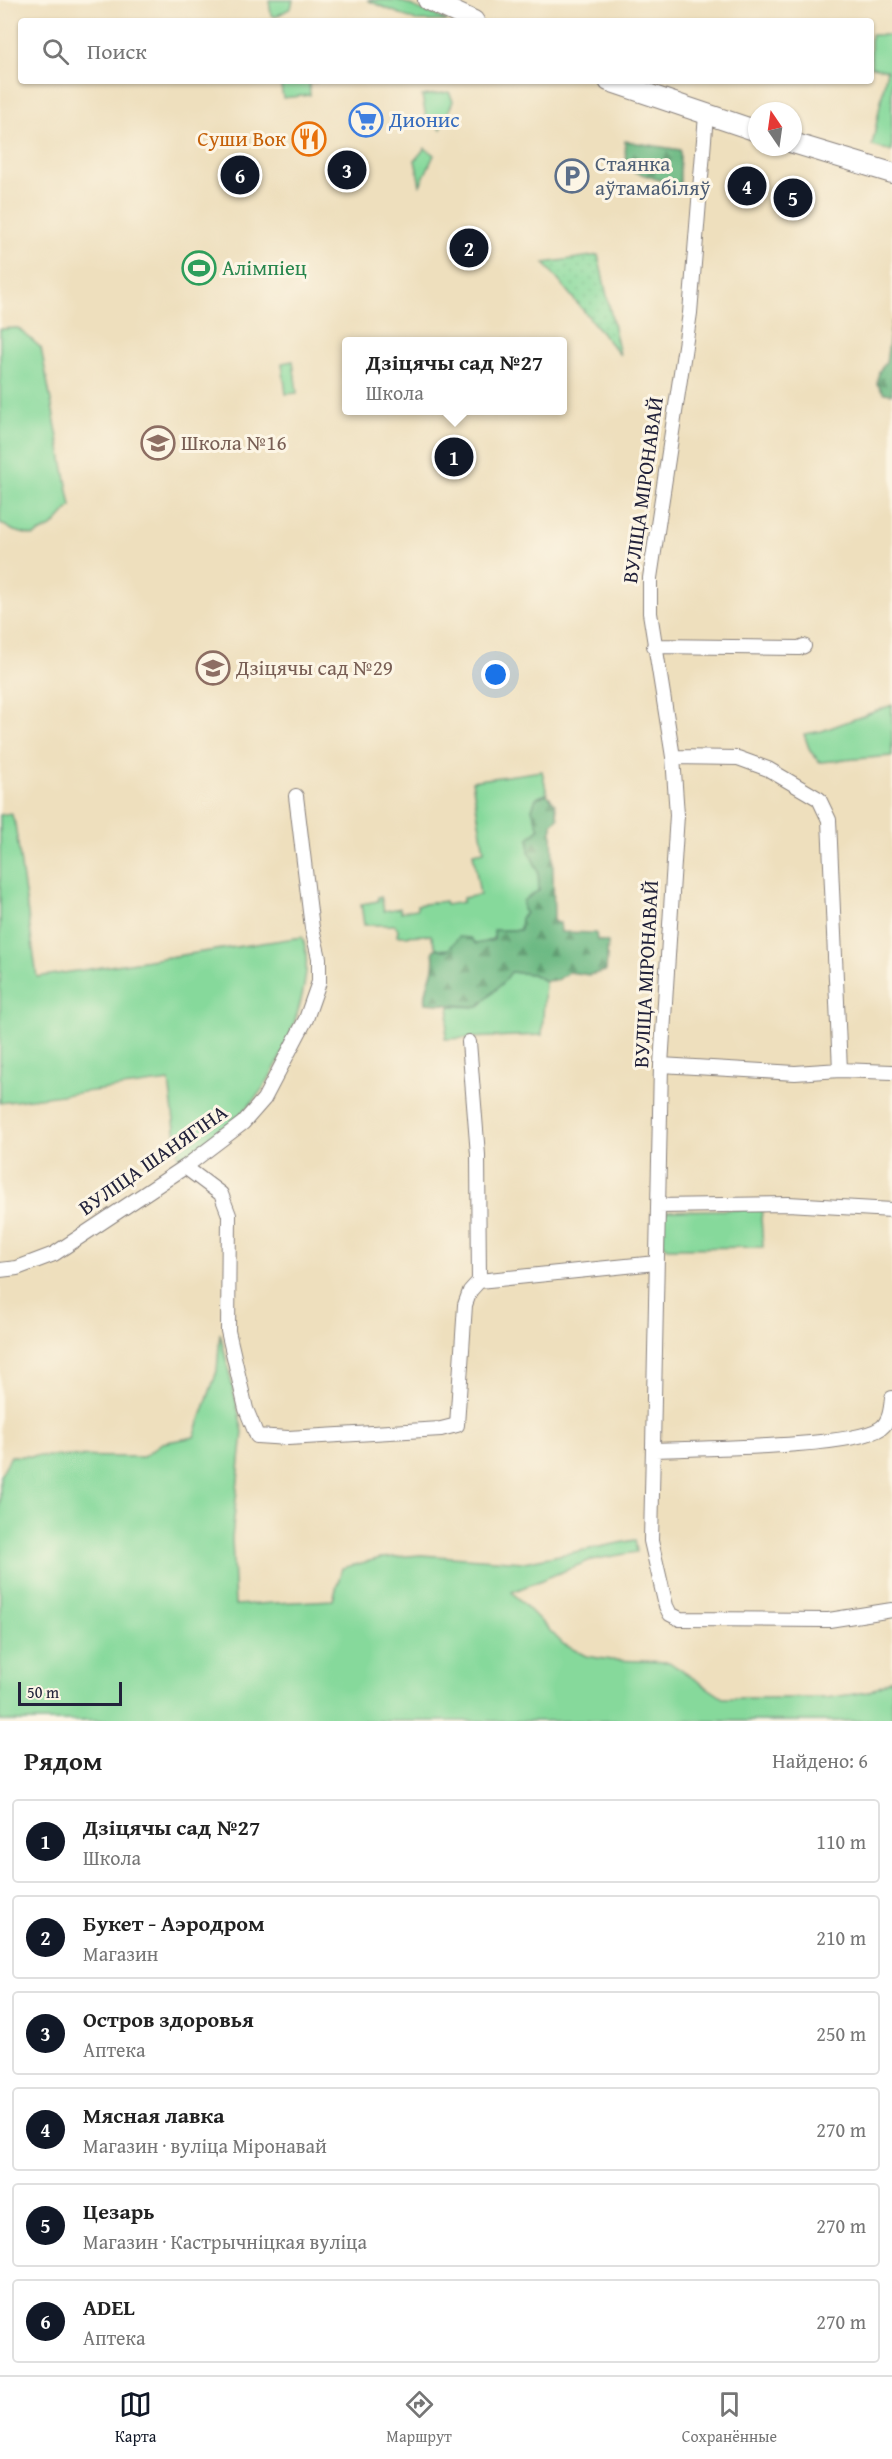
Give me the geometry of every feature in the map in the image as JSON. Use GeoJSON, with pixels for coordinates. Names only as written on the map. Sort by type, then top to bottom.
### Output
{"type":"FeatureCollection","features":[{"type":"Feature","properties":{"kind":"main road"},"geometry":{"type":"LineString","coordinates":[[428,0],[467,18]]}},
{"type":"Feature","properties":{"kind":"main road"},"geometry":{"type":"LineString","coordinates":[[618,84],[748,128]]}},
{"type":"Feature","properties":{"kind":"main road"},"geometry":{"type":"LineString","coordinates":[[802,146],[892,173]]}},
{"type":"Feature","properties":{"kind":"street","name":"ВУЛІЦА МІРОНАВАЙ"},"geometry":{"type":"LineString","coordinates":[[706,115],[690,313],[650,578],[650,613],[673,757],[677,815],[661,1065],[656,1263],[657,1356],[650,1532],[666,1606],[670,1614],[680,1619],[829,1620],[892,1610]]}},
{"type":"Feature","properties":{"kind":"street"},"geometry":{"type":"LineString","coordinates":[[654,646],[799,648],[804,646]]}},
{"type":"Feature","properties":{"kind":"street"},"geometry":{"type":"LineString","coordinates":[[673,757],[738,758],[768,769],[819,799],[829,819],[840,1070]]}},
{"type":"Feature","properties":{"kind":"street","name":"ВУЛІЦА ШАНЯГІНА"},"geometry":{"type":"LineString","coordinates":[[0,1270],[17,1268],[54,1254],[185,1167],[243,1123],[264,1100],[315,997],[319,982],[319,958],[312,928],[296,796]]}},
{"type":"Feature","properties":{"kind":"street"},"geometry":{"type":"LineString","coordinates":[[469,1042],[478,1155],[479,1281]]}},
{"type":"Feature","properties":{"kind":"street"},"geometry":{"type":"LineString","coordinates":[[661,1065],[795,1073],[840,1070],[892,1072]]}},
{"type":"Feature","properties":{"kind":"street"},"geometry":{"type":"LineString","coordinates":[[185,1167],[220,1194],[229,1215],[228,1331],[246,1409],[257,1436],[288,1438],[441,1429],[457,1425],[465,1305],[470,1291],[479,1281],[656,1263]]}},
{"type":"Feature","properties":{"kind":"street"},"geometry":{"type":"LineString","coordinates":[[658,1206],[788,1204],[892,1210]]}},
{"type":"Feature","properties":{"kind":"street"},"geometry":{"type":"LineString","coordinates":[[653,1450],[810,1442],[864,1435],[883,1427],[891,1413],[892,1398]]}},
{"type":"Feature","properties":{"kind":"green space"},"geometry":{"type":"Polygon","coordinates":[[[269,0],[293,0],[291,8],[275,17],[271,15],[269,0]]]}},
{"type":"Feature","properties":{"kind":"green space"},"geometry":{"type":"Polygon","coordinates":[[[367,0],[398,0],[441,18],[409,18],[367,0]]]}},
{"type":"Feature","properties":{"kind":"green space"},"geometry":{"type":"Polygon","coordinates":[[[874,35],[892,35],[892,151],[872,146],[887,70],[874,68],[874,35]]]}},
{"type":"Feature","properties":{"kind":"green space"},"geometry":{"type":"Polygon","coordinates":[[[281,84],[309,84],[310,95],[283,98],[281,84]]]}},
{"type":"Feature","properties":{"kind":"green space"},"geometry":{"type":"Polygon","coordinates":[[[449,92],[453,101],[441,129],[426,117],[422,96],[449,92]]]}},
{"type":"Feature","properties":{"kind":"green space"},"geometry":{"type":"Polygon","coordinates":[[[625,141],[680,150],[680,187],[626,169],[625,141]]]}},
{"type":"Feature","properties":{"kind":"green space"},"geometry":{"type":"Polygon","coordinates":[[[425,148],[434,155],[420,185],[415,160],[425,148]]]}},
{"type":"Feature","properties":{"kind":"green space"},"geometry":{"type":"Polygon","coordinates":[[[598,255],[620,355],[544,263],[598,255]]]}},
{"type":"Feature","properties":{"kind":"green space"},"geometry":{"type":"Polygon","coordinates":[[[892,321],[892,394],[884,393],[877,384],[879,371],[886,363],[892,321]]]}},
{"type":"Feature","properties":{"kind":"green space"},"geometry":{"type":"Polygon","coordinates":[[[18,328],[41,348],[71,506],[53,526],[33,536],[14,531],[0,523],[0,329],[18,328]]]}},
{"type":"Feature","properties":{"kind":"green space"},"geometry":{"type":"Polygon","coordinates":[[[293,361],[297,393],[286,394],[282,363],[293,361]]]}},
{"type":"Feature","properties":{"kind":"green space"},"geometry":{"type":"Polygon","coordinates":[[[892,705],[892,756],[820,762],[810,751],[804,734],[822,731],[892,705]]]}},
{"type":"Feature","properties":{"kind":"green space"},"geometry":{"type":"Polygon","coordinates":[[[542,771],[547,794],[536,798],[539,829],[529,838],[530,851],[538,870],[539,886],[520,930],[504,930],[481,944],[444,949],[436,948],[431,935],[397,936],[398,930],[395,925],[364,925],[361,904],[378,901],[378,897],[381,896],[384,911],[400,908],[401,912],[417,909],[417,905],[445,901],[446,905],[463,902],[463,898],[480,895],[473,853],[484,851],[472,781],[542,771]]]}},
{"type":"Feature","properties":{"kind":"green space"},"geometry":{"type":"Polygon","coordinates":[[[547,794],[555,803],[558,818],[552,824],[554,922],[560,923],[561,932],[596,933],[597,940],[608,942],[606,971],[589,975],[569,972],[557,980],[545,981],[532,974],[511,972],[478,1007],[426,1003],[426,991],[434,959],[433,951],[436,948],[447,951],[459,937],[470,938],[476,944],[494,940],[494,930],[520,930],[521,918],[526,913],[523,910],[523,901],[539,890],[538,871],[529,851],[529,838],[539,829],[532,809],[536,798],[547,794]]]}},
{"type":"Feature","properties":{"kind":"green space"},"geometry":{"type":"Polygon","coordinates":[[[11,813],[15,824],[37,977],[302,937],[306,953],[306,973],[302,995],[287,1042],[267,1082],[240,1115],[179,1161],[169,1081],[0,1103],[0,815],[11,813]]]}},
{"type":"Feature","properties":{"kind":"green space"},"geometry":{"type":"Polygon","coordinates":[[[510,972],[532,974],[545,981],[542,1035],[445,1039],[450,1006],[478,1007],[510,972]]]}},
{"type":"Feature","properties":{"kind":"green space"},"geometry":{"type":"Polygon","coordinates":[[[763,1209],[761,1218],[763,1247],[668,1248],[663,1244],[663,1215],[667,1211],[763,1209]]]}},
{"type":"Feature","properties":{"kind":"green space"},"geometry":{"type":"Polygon","coordinates":[[[220,1333],[243,1432],[232,1538],[235,1605],[333,1600],[342,1568],[381,1558],[421,1555],[524,1562],[635,1540],[637,1552],[591,1560],[512,1592],[563,1644],[586,1656],[611,1660],[669,1662],[723,1698],[826,1698],[868,1692],[892,1679],[892,1721],[0,1721],[0,1476],[11,1456],[143,1457],[162,1443],[194,1437],[217,1371],[220,1333]]]}},
{"type":"Feature","properties":{"kind":"place","name":"Дионис"},"geometry":{"type":"Point","coordinates":[366,120]}},
{"type":"Feature","properties":{"kind":"place","name":"Суши Вок"},"geometry":{"type":"Point","coordinates":[309,139]}},
{"type":"Feature","properties":{"kind":"place","name":"Остров здоровья"},"geometry":{"type":"Point","coordinates":[347,170]}},
{"type":"Feature","properties":{"kind":"place","name":"ADEL"},"geometry":{"type":"Point","coordinates":[240,175]}},
{"type":"Feature","properties":{"kind":"place","name":"Стаянка аўтамабіляў"},"geometry":{"type":"Point","coordinates":[572,176]}},
{"type":"Feature","properties":{"kind":"place","name":"Мясная лавка"},"geometry":{"type":"Point","coordinates":[747,186]}},
{"type":"Feature","properties":{"kind":"place","name":"Цезарь"},"geometry":{"type":"Point","coordinates":[793,198]}},
{"type":"Feature","properties":{"kind":"place","name":"Букет - Аэродром"},"geometry":{"type":"Point","coordinates":[469,248]}},
{"type":"Feature","properties":{"kind":"place","name":"Алімпіец"},"geometry":{"type":"Point","coordinates":[199,268]}},
{"type":"Feature","properties":{"kind":"place","name":"Школа №16"},"geometry":{"type":"Point","coordinates":[158,443]}},
{"type":"Feature","properties":{"kind":"place","name":"Дзіцячы сад №27"},"geometry":{"type":"Point","coordinates":[454,457]}},
{"type":"Feature","properties":{"kind":"place","name":"Дзіцячы сад №29"},"geometry":{"type":"Point","coordinates":[213,668]}}]}
